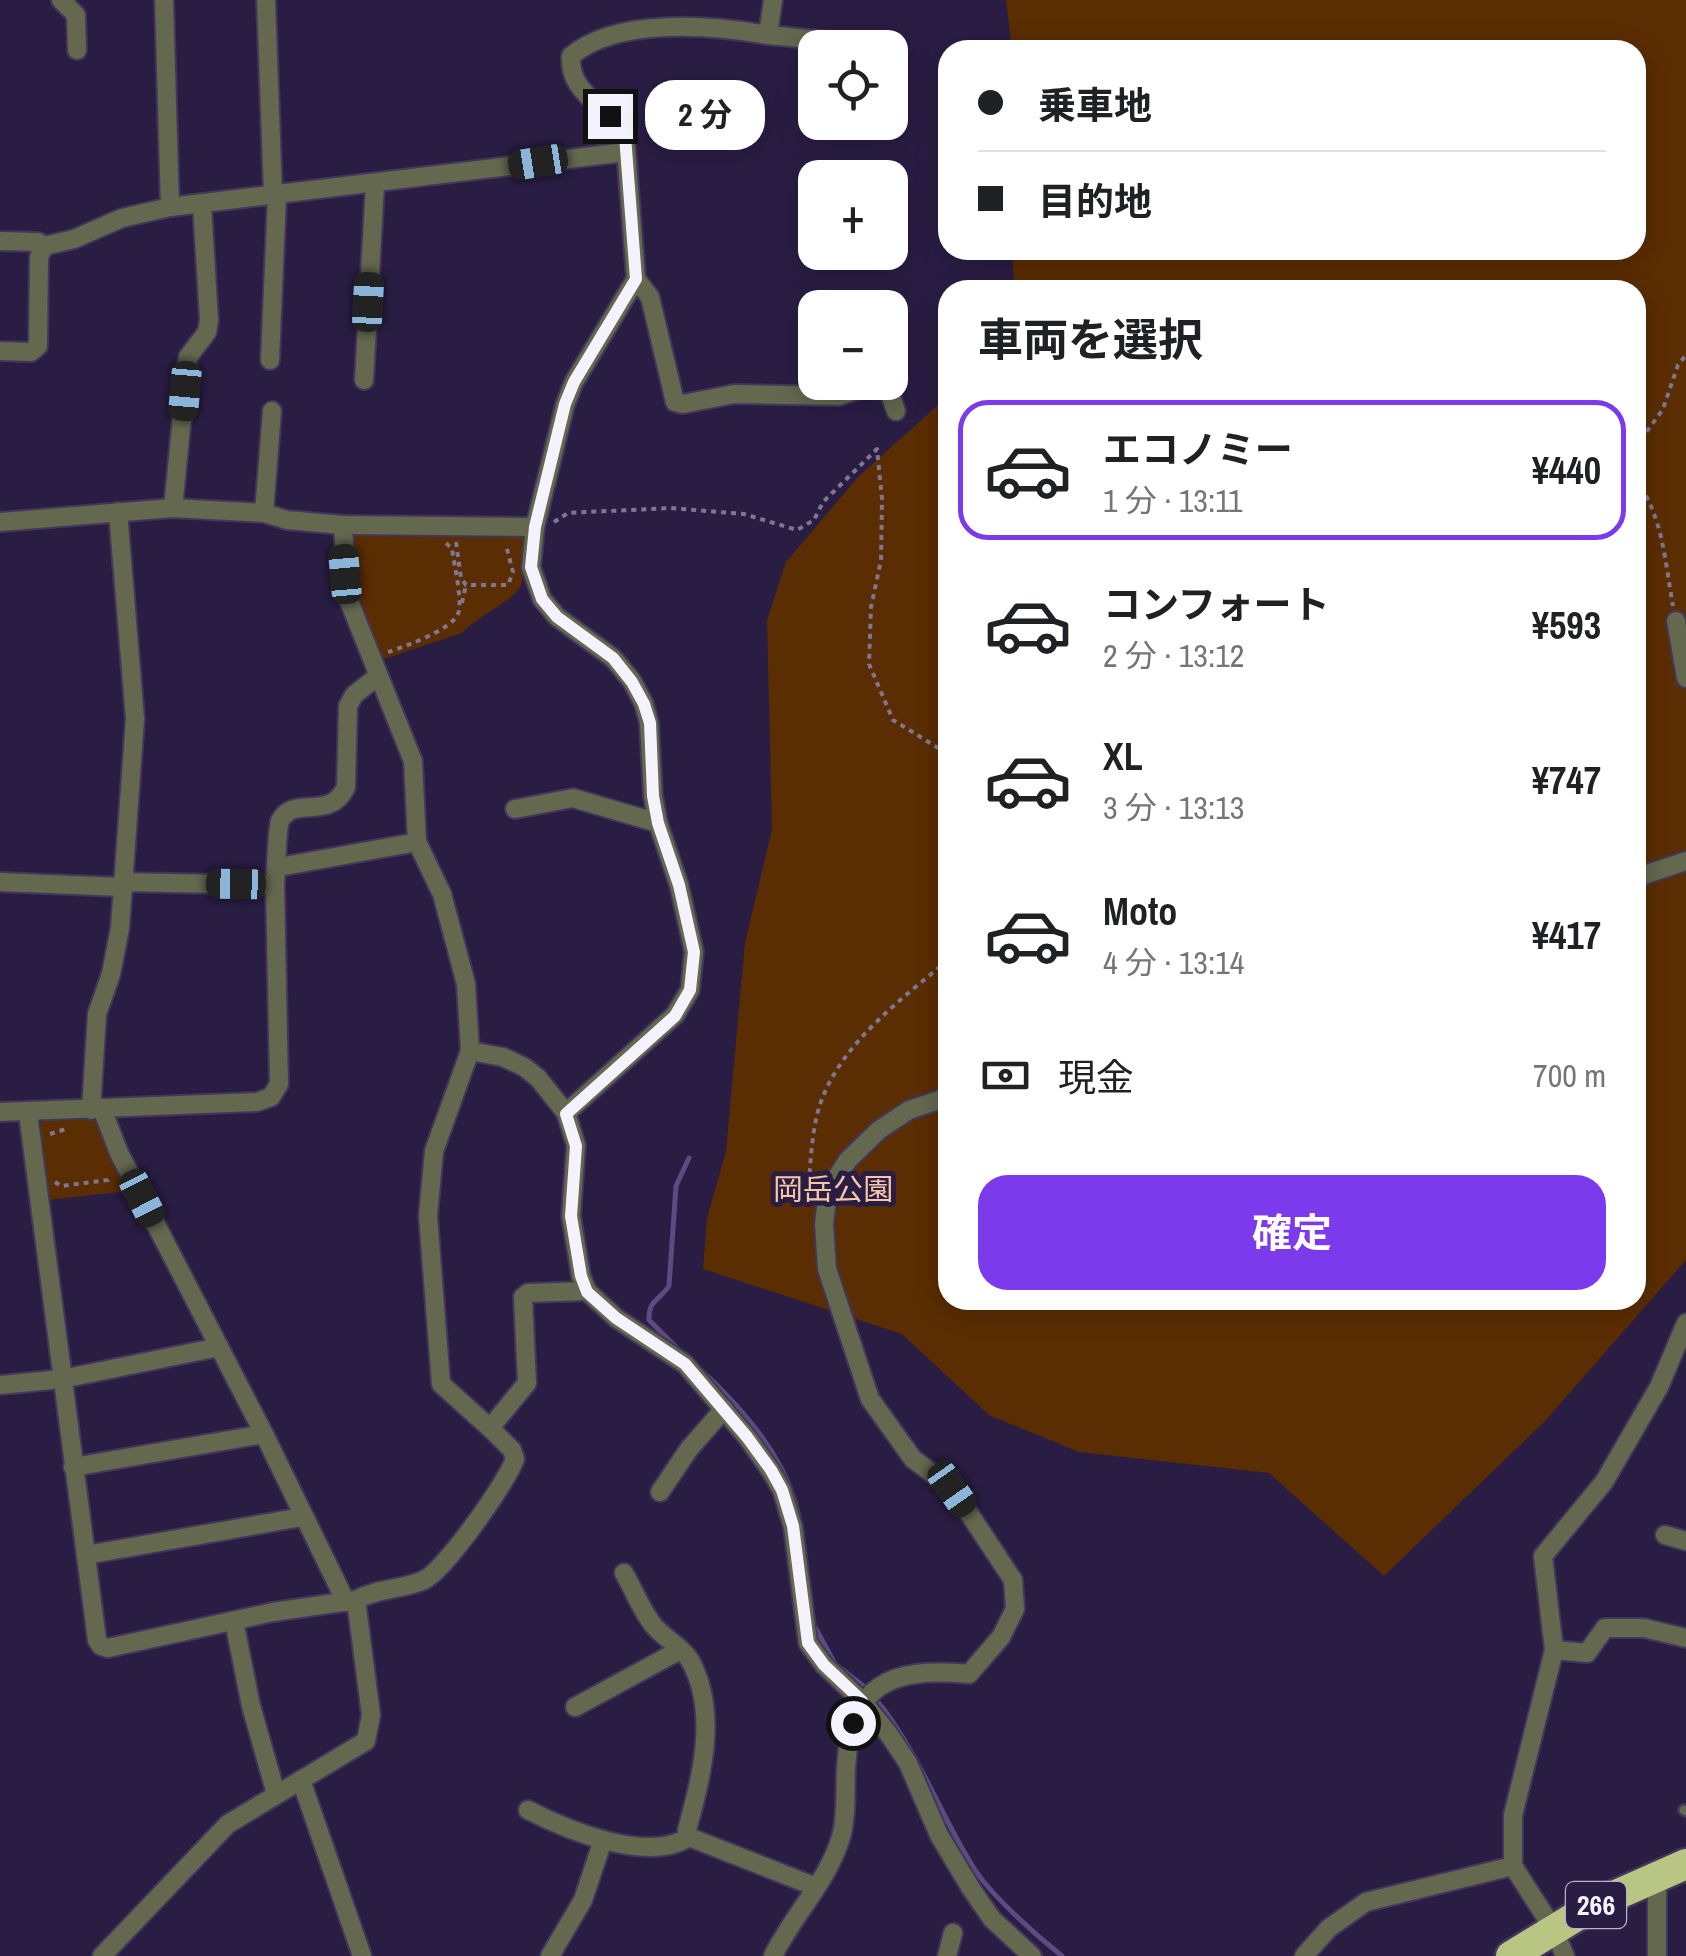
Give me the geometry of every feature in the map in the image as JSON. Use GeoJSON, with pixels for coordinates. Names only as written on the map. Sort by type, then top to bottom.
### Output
{"type":"FeatureCollection","features":[{"type":"Feature","properties":{"kind":"highway","name":"266"},"geometry":{"type":"LineString","coordinates":[[1511,1956],[1560,1943],[1598,1904],[1686,1864]]}},
{"type":"Feature","properties":{"kind":"street"},"geometry":{"type":"LineString","coordinates":[[61,0],[76,15],[77,50]]}},
{"type":"Feature","properties":{"kind":"street"},"geometry":{"type":"LineString","coordinates":[[164,0],[170,207]]}},
{"type":"Feature","properties":{"kind":"street"},"geometry":{"type":"LineString","coordinates":[[266,0],[275,195],[270,360]]}},
{"type":"Feature","properties":{"kind":"street"},"geometry":{"type":"LineString","coordinates":[[768,35],[773,0]]}},
{"type":"Feature","properties":{"kind":"street"},"geometry":{"type":"LineString","coordinates":[[798,38],[709,28],[640,30],[601,38],[571,56],[576,80],[584,94],[619,125],[626,152],[636,279],[650,298],[675,402],[683,404],[734,394],[798,395]]}},
{"type":"Feature","properties":{"kind":"street"},"geometry":{"type":"LineString","coordinates":[[0,242],[38,242],[44,246],[74,239],[122,218],[170,207],[626,152]]}},
{"type":"Feature","properties":{"kind":"street"},"geometry":{"type":"LineString","coordinates":[[364,380],[375,185]]}},
{"type":"Feature","properties":{"kind":"street"},"geometry":{"type":"LineString","coordinates":[[173,508],[188,356],[207,332],[209,320],[202,205]]}},
{"type":"Feature","properties":{"kind":"street"},"geometry":{"type":"LineString","coordinates":[[0,351],[30,352],[38,346],[39,258],[44,246]]}},
{"type":"Feature","properties":{"kind":"street"},"geometry":{"type":"LineString","coordinates":[[566,1114],[675,1016],[690,990],[694,952],[679,885],[658,823],[650,723],[644,704],[613,658],[557,617],[542,599],[531,567],[544,524],[570,393],[636,279]]}},
{"type":"Feature","properties":{"kind":"street"},"geometry":{"type":"LineString","coordinates":[[891,400],[896,411]]}},
{"type":"Feature","properties":{"kind":"street"},"geometry":{"type":"LineString","coordinates":[[264,512],[272,411]]}},
{"type":"Feature","properties":{"kind":"street"},"geometry":{"type":"LineString","coordinates":[[0,522],[173,508],[264,512],[287,520],[343,526],[544,524]]}},
{"type":"Feature","properties":{"kind":"street"},"geometry":{"type":"LineString","coordinates":[[102,1956],[228,1824],[360,1746],[370,1734],[351,1601],[302,1517],[264,1434],[96,1109],[97,1014],[117,947],[135,719],[118,512]]}},
{"type":"Feature","properties":{"kind":"street"},"geometry":{"type":"LineString","coordinates":[[28,1112],[73,1467],[97,1640],[101,1646],[108,1648],[351,1601],[425,1579],[447,1559],[515,1458],[490,1428],[441,1384],[428,1216],[434,1151],[470,1051],[466,984],[442,894],[417,842],[414,761],[348,596],[343,526]]}},
{"type":"Feature","properties":{"kind":"street"},"geometry":{"type":"LineString","coordinates":[[1676,621],[1686,678]]}},
{"type":"Feature","properties":{"kind":"street"},"geometry":{"type":"LineString","coordinates":[[0,1112],[257,1102],[271,1097],[278,1084],[278,832],[285,815],[298,808],[334,804],[341,799],[346,787],[348,706],[354,695],[378,676]]}},
{"type":"Feature","properties":{"kind":"street"},"geometry":{"type":"LineString","coordinates":[[515,808],[573,798],[658,823]]}},
{"type":"Feature","properties":{"kind":"street"},"geometry":{"type":"LineString","coordinates":[[0,882],[122,885],[277,876],[417,842]]}},
{"type":"Feature","properties":{"kind":"street"},"geometry":{"type":"LineString","coordinates":[[1646,874],[1686,861]]}},
{"type":"Feature","properties":{"kind":"street"},"geometry":{"type":"LineString","coordinates":[[470,1051],[503,1057],[524,1068],[538,1078],[566,1114],[576,1146],[571,1216],[587,1292],[616,1318],[685,1364],[763,1459],[782,1490],[793,1526],[808,1643],[824,1665],[862,1701],[908,1763],[939,1835],[972,1890],[992,1919],[1032,1956]]}},
{"type":"Feature","properties":{"kind":"street"},"geometry":{"type":"LineString","coordinates":[[773,1956],[830,1864],[841,1838],[847,1761],[853,1723],[862,1701],[903,1676],[935,1671],[969,1674],[1001,1637],[1015,1609],[1013,1580],[963,1504],[952,1489],[913,1459],[870,1399],[826,1269],[824,1224],[828,1191],[848,1160],[879,1130],[909,1110],[938,1100]]}},
{"type":"Feature","properties":{"kind":"street"},"geometry":{"type":"LineString","coordinates":[[490,1428],[527,1383],[523,1297],[528,1293],[587,1292]]}},
{"type":"Feature","properties":{"kind":"street"},"geometry":{"type":"LineString","coordinates":[[1560,1943],[1513,1866],[1512,1816],[1554,1650],[1543,1556],[1604,1482],[1659,1387],[1686,1323]]}},
{"type":"Feature","properties":{"kind":"street"},"geometry":{"type":"LineString","coordinates":[[0,1384],[62,1378],[219,1347]]}},
{"type":"Feature","properties":{"kind":"street"},"geometry":{"type":"LineString","coordinates":[[660,1492],[689,1449],[724,1409]]}},
{"type":"Feature","properties":{"kind":"street"},"geometry":{"type":"LineString","coordinates":[[73,1467],[264,1434]]}},
{"type":"Feature","properties":{"kind":"street"},"geometry":{"type":"LineString","coordinates":[[86,1555],[302,1517]]}},
{"type":"Feature","properties":{"kind":"street"},"geometry":{"type":"LineString","coordinates":[[1665,1535],[1686,1541]]}},
{"type":"Feature","properties":{"kind":"street"},"geometry":{"type":"LineString","coordinates":[[624,1573],[652,1624],[691,1660],[699,1683],[706,1733],[687,1830],[689,1837]]}},
{"type":"Feature","properties":{"kind":"street"},"geometry":{"type":"LineString","coordinates":[[234,1621],[251,1706],[276,1794]]}},
{"type":"Feature","properties":{"kind":"street"},"geometry":{"type":"LineString","coordinates":[[1554,1650],[1587,1653],[1605,1628],[1644,1628],[1686,1638]]}},
{"type":"Feature","properties":{"kind":"street"},"geometry":{"type":"LineString","coordinates":[[576,1707],[680,1650]]}},
{"type":"Feature","properties":{"kind":"street"},"geometry":{"type":"LineString","coordinates":[[302,1780],[362,1956]]}},
{"type":"Feature","properties":{"kind":"street"},"geometry":{"type":"LineString","coordinates":[[528,1810],[602,1840],[661,1846],[677,1845],[689,1837]]}},
{"type":"Feature","properties":{"kind":"street"},"geometry":{"type":"LineString","coordinates":[[689,1837],[816,1887]]}},
{"type":"Feature","properties":{"kind":"street"},"geometry":{"type":"LineString","coordinates":[[550,1956],[583,1900],[602,1840]]}},
{"type":"Feature","properties":{"kind":"street"},"geometry":{"type":"LineString","coordinates":[[1304,1956],[1330,1928],[1366,1902],[1513,1866]]}},
{"type":"Feature","properties":{"kind":"street"},"geometry":{"type":"LineString","coordinates":[[1657,1876],[1657,1956]]}},
{"type":"Feature","properties":{"kind":"street"},"geometry":{"type":"LineString","coordinates":[[947,1956],[952,1934]]}},
{"type":"Feature","properties":{"kind":"path"},"geometry":{"type":"LineString","coordinates":[[1646,433],[1663,409],[1678,365],[1686,355]]}},
{"type":"Feature","properties":{"kind":"path"},"geometry":{"type":"LineString","coordinates":[[544,524],[568,512],[670,508],[744,514],[797,530],[814,520],[822,502],[878,449],[882,499],[880,560],[871,607],[869,664],[893,720],[938,748]]}},
{"type":"Feature","properties":{"kind":"path"},"geometry":{"type":"LineString","coordinates":[[1646,493],[1657,516],[1676,621]]}},
{"type":"Feature","properties":{"kind":"path"},"geometry":{"type":"LineString","coordinates":[[466,585],[508,585],[513,579],[503,526]]}},
{"type":"Feature","properties":{"kind":"path"},"geometry":{"type":"LineString","coordinates":[[463,534],[456,542],[461,578],[466,585]]}},
{"type":"Feature","properties":{"kind":"path"},"geometry":{"type":"LineString","coordinates":[[442,540],[452,549],[460,607]]}},
{"type":"Feature","properties":{"kind":"path"},"geometry":{"type":"LineString","coordinates":[[380,646],[385,652],[391,651],[423,639],[456,619],[466,585]]}},
{"type":"Feature","properties":{"kind":"path"},"geometry":{"type":"LineString","coordinates":[[808,1196],[822,1098],[850,1052],[891,1008],[938,968]]}},
{"type":"Feature","properties":{"kind":"path"},"geometry":{"type":"LineString","coordinates":[[48,1137],[69,1128]]}},
{"type":"Feature","properties":{"kind":"path"},"geometry":{"type":"LineString","coordinates":[[35,1167],[52,1166],[61,1186],[108,1180],[109,1170]]}},
{"type":"Feature","properties":{"kind":"green space","name":"岡岳公園"},"geometry":{"type":"Polygon","coordinates":[[[1006,0],[1686,0],[1686,1260],[1646,1306],[1646,280],[1014,280],[1012,260],[1646,260],[1646,40],[1011,40],[1006,0]]]}},
{"type":"Feature","properties":{"kind":"green space","name":"岡岳公園"},"geometry":{"type":"Polygon","coordinates":[[[938,405],[938,1310],[1642,1310],[1544,1422],[1384,1576],[1269,1473],[1079,1452],[989,1415],[902,1334],[703,1269],[707,1218],[726,1151],[745,943],[772,829],[767,620],[786,562],[858,477],[938,405]]]}},
{"type":"Feature","properties":{"kind":"green space"},"geometry":{"type":"Polygon","coordinates":[[[349,533],[524,534],[522,582],[513,595],[462,633],[381,660],[356,602],[349,533]]]}},
{"type":"Feature","properties":{"kind":"green space"},"geometry":{"type":"Polygon","coordinates":[[[96,1117],[129,1191],[48,1200],[35,1120],[96,1117]]]}},
{"type":"Feature","properties":{"kind":"waterway"},"geometry":{"type":"LineString","coordinates":[[679,1350],[649,1320],[649,1313],[669,1286],[676,1186],[689,1158]]}},
{"type":"Feature","properties":{"kind":"waterway"},"geometry":{"type":"LineString","coordinates":[[702,1371],[733,1402],[775,1456],[799,1518]]}},
{"type":"Feature","properties":{"kind":"waterway"},"geometry":{"type":"LineString","coordinates":[[815,1627],[835,1664],[866,1688]]}},
{"type":"Feature","properties":{"kind":"waterway"},"geometry":{"type":"LineString","coordinates":[[874,1697],[916,1760],[975,1870],[1004,1904],[1062,1956]]}},
{"type":"Feature","properties":{"kind":"route"},"geometry":{"type":"LineString","coordinates":[[610,116],[625,136],[636,279],[574,382],[565,404],[535,527],[531,567],[542,599],[557,617],[613,658],[644,704],[650,723],[658,823],[679,885],[694,952],[690,990],[675,1016],[566,1114],[576,1146],[571,1198],[575,1246],[587,1292],[616,1318],[685,1364],[771,1470],[793,1526],[808,1643],[824,1665],[862,1701],[853,1723]]}}]}
